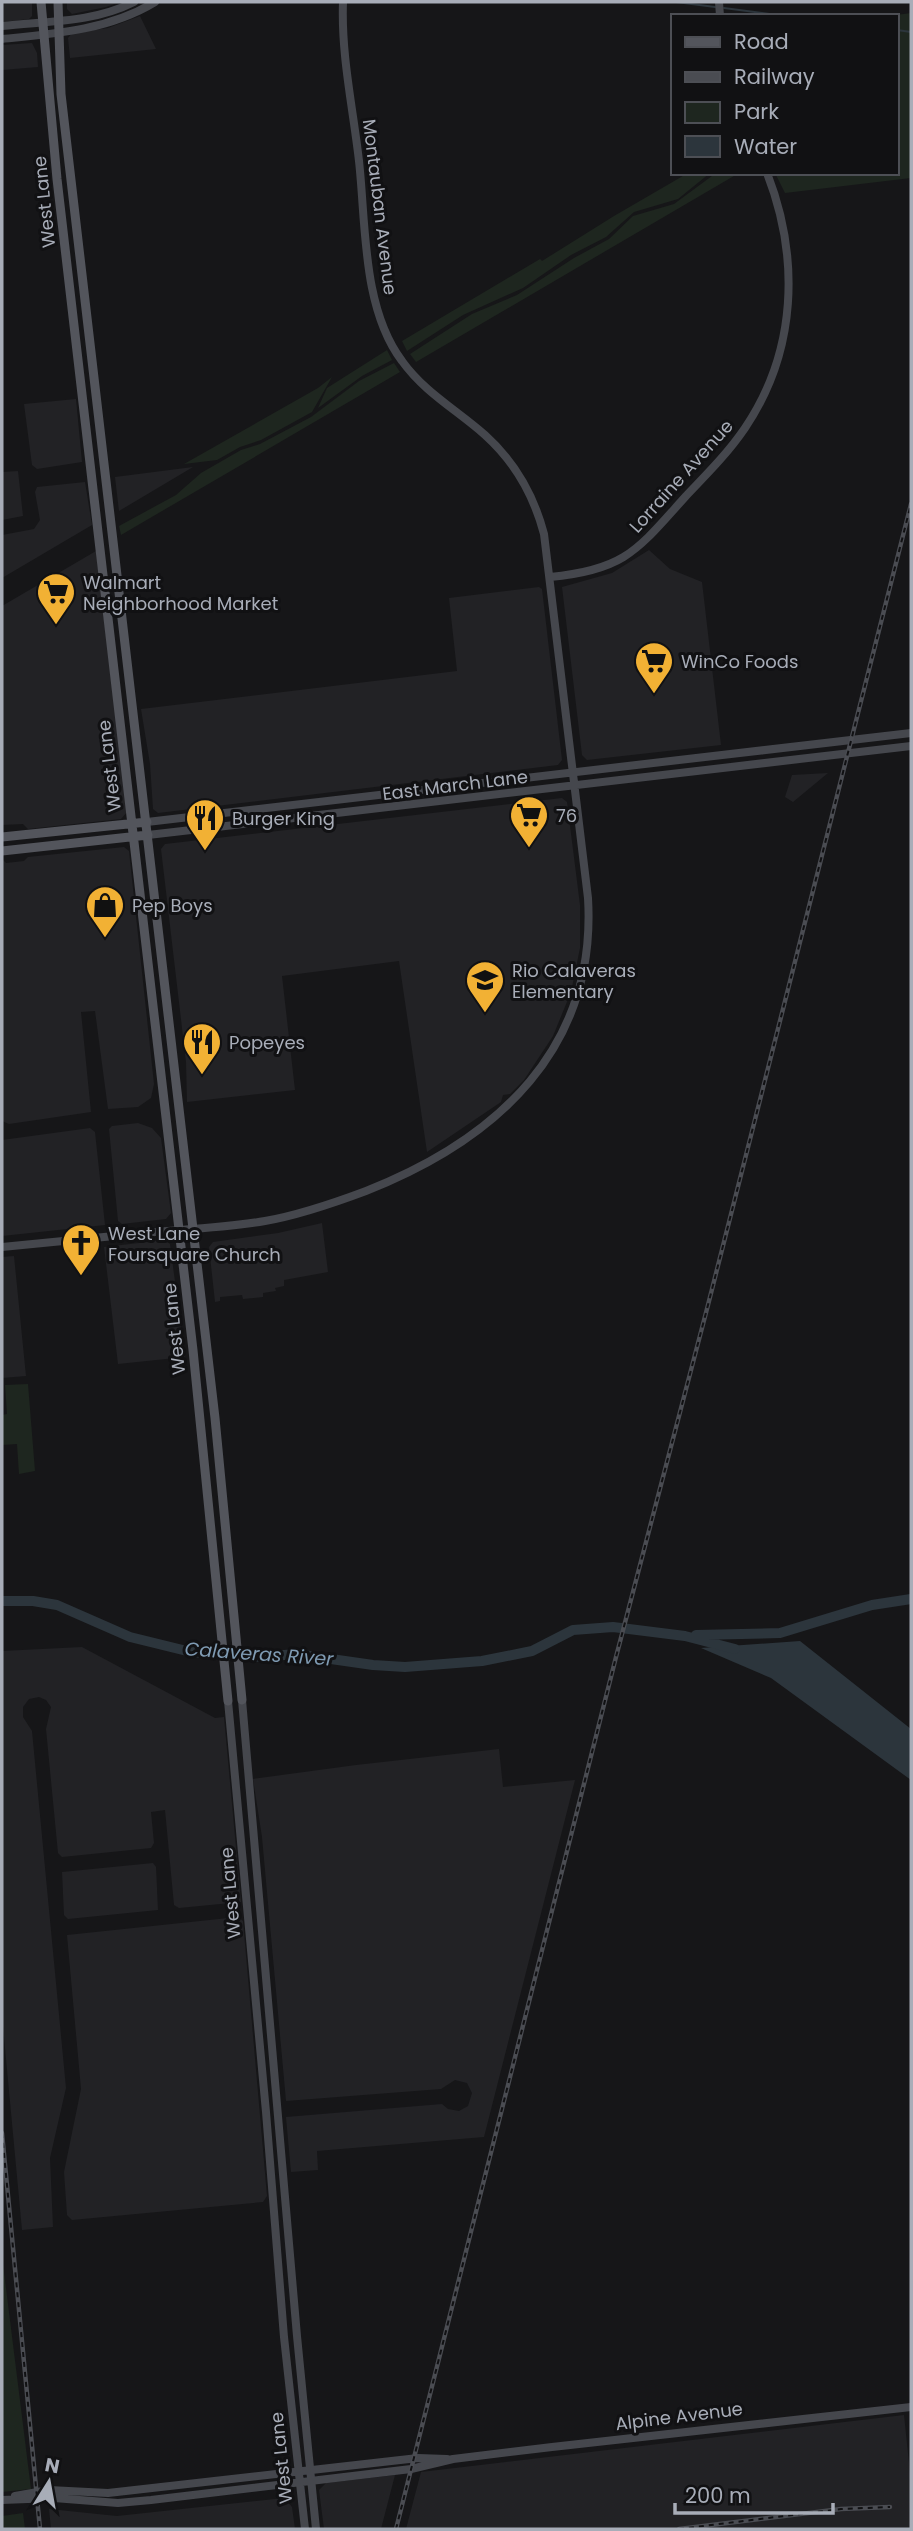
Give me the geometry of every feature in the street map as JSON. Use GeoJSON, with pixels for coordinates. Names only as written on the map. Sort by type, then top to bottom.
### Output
{"type":"FeatureCollection","features":[{"type":"Feature","properties":{"kind":"main road","name":"West Lane"},"geometry":{"type":"LineString","coordinates":[[41,2],[42,35],[222,1625],[305,2529]]}},
{"type":"Feature","properties":{"kind":"main road","name":"West Lane"},"geometry":{"type":"LineString","coordinates":[[58,2],[61,94],[216,1431],[316,2529]]}},
{"type":"Feature","properties":{"kind":"main road"},"geometry":{"type":"LineString","coordinates":[[2,26],[104,14],[134,2]]}},
{"type":"Feature","properties":{"kind":"main road"},"geometry":{"type":"LineString","coordinates":[[2,39],[42,35],[113,22],[135,14],[155,2]]}},
{"type":"Feature","properties":{"kind":"main road","name":"Montauban Avenue"},"geometry":{"type":"LineString","coordinates":[[2,1247],[266,1221],[342,1200],[394,1180],[480,1128],[531,1082],[564,1031],[579,992],[589,933],[588,898],[547,546],[530,494],[516,470],[485,435],[418,381],[400,359],[386,335],[370,276],[345,51],[343,2]]}},
{"type":"Feature","properties":{"kind":"main road","name":"Lorraine Avenue"},"geometry":{"type":"LineString","coordinates":[[550,577],[595,571],[617,562],[636,549],[724,456],[760,403],[781,349],[790,287],[784,227],[768,175]]}},
{"type":"Feature","properties":{"kind":"main road","name":"East March Lane"},"geometry":{"type":"LineString","coordinates":[[2,837],[911,733]]}},
{"type":"Feature","properties":{"kind":"main road","name":"East March Lane"},"geometry":{"type":"LineString","coordinates":[[2,851],[575,787],[911,746]]}},
{"type":"Feature","properties":{"kind":"main road"},"geometry":{"type":"LineString","coordinates":[[233,1749],[241,1776],[248,1778]]}},
{"type":"Feature","properties":{"kind":"main road"},"geometry":{"type":"LineString","coordinates":[[237,1796],[245,1801],[247,1821],[252,1834]]}},
{"type":"Feature","properties":{"kind":"main road","name":"Alpine Avenue"},"geometry":{"type":"LineString","coordinates":[[2,2499],[54,2498],[131,2502],[411,2469],[453,2459],[910,2405]]}},
{"type":"Feature","properties":{"kind":"main road","name":"Alpine Avenue"},"geometry":{"type":"LineString","coordinates":[[2,2499],[49,2490],[117,2492],[418,2458],[453,2459]]}},
{"type":"Feature","properties":{"kind":"shaded area"},"geometry":{"type":"Polygon","coordinates":[[[2,2],[32,2],[32,16],[29,19],[2,22],[2,2]]]}},
{"type":"Feature","properties":{"kind":"shaded area"},"geometry":{"type":"Polygon","coordinates":[[[67,2],[120,2],[72,14],[67,9],[67,2]]]}},
{"type":"Feature","properties":{"kind":"shaded area"},"geometry":{"type":"Polygon","coordinates":[[[140,16],[156,49],[70,58],[68,38],[72,33],[108,28],[140,16]]]}},
{"type":"Feature","properties":{"kind":"shaded area"},"geometry":{"type":"Polygon","coordinates":[[[32,43],[37,53],[38,67],[2,70],[2,45],[32,43]]]}},
{"type":"Feature","properties":{"kind":"shaded area"},"geometry":{"type":"Polygon","coordinates":[[[76,399],[82,462],[37,469],[32,465],[24,404],[76,399]]]}},
{"type":"Feature","properties":{"kind":"shaded area"},"geometry":{"type":"Polygon","coordinates":[[[193,467],[119,511],[115,477],[193,467]]]}},
{"type":"Feature","properties":{"kind":"shaded area"},"geometry":{"type":"Polygon","coordinates":[[[18,471],[23,516],[2,520],[2,472],[18,471]]]}},
{"type":"Feature","properties":{"kind":"shaded area"},"geometry":{"type":"Polygon","coordinates":[[[85,482],[92,525],[2,578],[2,535],[34,529],[40,520],[35,492],[37,487],[85,482]]]}},
{"type":"Feature","properties":{"kind":"shaded area"},"geometry":{"type":"Polygon","coordinates":[[[649,550],[670,569],[702,582],[721,745],[587,760],[582,755],[562,587],[612,573],[649,550]]]}},
{"type":"Feature","properties":{"kind":"shaded area"},"geometry":{"type":"Polygon","coordinates":[[[96,551],[127,812],[121,819],[28,829],[23,824],[2,825],[2,606],[96,551]]]}},
{"type":"Feature","properties":{"kind":"shaded area"},"geometry":{"type":"Polygon","coordinates":[[[539,587],[542,589],[562,760],[558,765],[158,813],[153,809],[150,764],[141,709],[457,671],[449,598],[539,587]]]}},
{"type":"Feature","properties":{"kind":"shaded area"},"geometry":{"type":"Polygon","coordinates":[[[828,773],[793,802],[785,797],[792,775],[828,773]]]}},
{"type":"Feature","properties":{"kind":"shaded area"},"geometry":{"type":"Polygon","coordinates":[[[562,798],[567,802],[580,905],[580,948],[571,992],[553,1036],[524,1080],[510,1094],[503,1095],[501,1102],[427,1152],[399,961],[282,976],[295,1090],[187,1102],[186,1062],[161,849],[165,844],[562,798]]]}},
{"type":"Feature","properties":{"kind":"shaded area"},"geometry":{"type":"Polygon","coordinates":[[[124,847],[129,851],[154,1084],[151,1098],[138,1107],[108,1109],[95,1011],[81,1012],[91,1112],[9,1124],[2,1121],[2,859],[6,863],[24,861],[28,857],[124,847]]]}},
{"type":"Feature","properties":{"kind":"shaded area"},"geometry":{"type":"Polygon","coordinates":[[[138,1123],[152,1128],[161,1138],[171,1213],[166,1219],[122,1224],[118,1221],[109,1129],[112,1126],[138,1123]]]}},
{"type":"Feature","properties":{"kind":"shaded area"},"geometry":{"type":"Polygon","coordinates":[[[90,1128],[95,1132],[105,1225],[2,1236],[2,1140],[90,1128]]]}},
{"type":"Feature","properties":{"kind":"shaded area"},"geometry":{"type":"Polygon","coordinates":[[[322,1223],[328,1272],[284,1280],[284,1286],[275,1288],[276,1291],[263,1293],[263,1297],[220,1297],[220,1301],[215,1302],[209,1247],[213,1242],[278,1233],[322,1223]]]}},
{"type":"Feature","properties":{"kind":"shaded area"},"geometry":{"type":"Polygon","coordinates":[[[165,1240],[170,1244],[185,1357],[118,1364],[104,1247],[165,1240]]]}},
{"type":"Feature","properties":{"kind":"shaded area"},"geometry":{"type":"Polygon","coordinates":[[[14,1256],[26,1376],[2,1378],[2,1257],[14,1256]]]}},
{"type":"Feature","properties":{"kind":"shaded area"},"geometry":{"type":"Polygon","coordinates":[[[82,1647],[215,1718],[224,1717],[241,1902],[179,1908],[174,1905],[165,1810],[151,1812],[154,1843],[151,1848],[62,1857],[58,1853],[46,1729],[51,1707],[46,1700],[39,1697],[29,1699],[23,1707],[23,1717],[32,1731],[66,2088],[50,2158],[53,2227],[22,2230],[2,2016],[2,1651],[82,1647]]]}},
{"type":"Feature","properties":{"kind":"shaded area"},"geometry":{"type":"Polygon","coordinates":[[[499,1749],[503,1787],[575,1780],[484,2137],[317,2151],[318,2170],[291,2172],[286,2117],[442,2104],[448,2109],[459,2111],[468,2106],[472,2093],[467,2083],[455,2080],[441,2089],[286,2101],[262,1837],[253,1779],[499,1749]]]}},
{"type":"Feature","properties":{"kind":"shaded area"},"geometry":{"type":"Polygon","coordinates":[[[153,1863],[156,1867],[158,1910],[68,1919],[64,1915],[62,1872],[153,1863]]]}},
{"type":"Feature","properties":{"kind":"shaded area"},"geometry":{"type":"Polygon","coordinates":[[[238,1917],[243,1921],[267,2196],[263,2202],[72,2220],[67,2215],[64,2172],[81,2089],[67,1935],[238,1917]]]}},
{"type":"Feature","properties":{"kind":"shaded area"},"geometry":{"type":"Polygon","coordinates":[[[904,2415],[911,2482],[911,2529],[406,2529],[421,2472],[904,2415]]]}},
{"type":"Feature","properties":{"kind":"shaded area"},"geometry":{"type":"Polygon","coordinates":[[[395,2475],[381,2529],[324,2529],[319,2490],[326,2483],[395,2475]]]}},
{"type":"Feature","properties":{"kind":"shaded area"},"geometry":{"type":"Polygon","coordinates":[[[284,2498],[292,2507],[295,2529],[51,2529],[49,2509],[117,2516],[284,2498]]]}},
{"type":"Feature","properties":{"kind":"green space"},"geometry":{"type":"Polygon","coordinates":[[[911,13],[911,178],[785,193],[776,175],[899,175],[899,15],[911,13]]]}},
{"type":"Feature","properties":{"kind":"green space"},"geometry":{"type":"Polygon","coordinates":[[[685,175],[708,175],[678,199],[634,212],[606,237],[571,255],[523,288],[463,315],[407,351],[402,341],[540,259],[542,261],[685,175]]]}},
{"type":"Feature","properties":{"kind":"green space"},"geometry":{"type":"Polygon","coordinates":[[[713,175],[736,175],[416,362],[410,354],[472,314],[517,295],[609,239],[633,216],[674,204],[713,175]]]}},
{"type":"Feature","properties":{"kind":"green space"},"geometry":{"type":"Polygon","coordinates":[[[387,350],[392,360],[362,376],[318,408],[327,388],[387,350]]]}},
{"type":"Feature","properties":{"kind":"green space"},"geometry":{"type":"Polygon","coordinates":[[[394,363],[400,372],[121,535],[119,526],[176,495],[201,473],[241,450],[260,444],[311,417],[359,381],[394,363]]]}},
{"type":"Feature","properties":{"kind":"green space"},"geometry":{"type":"Polygon","coordinates":[[[332,377],[312,412],[217,460],[184,464],[318,388],[332,377]]]}},
{"type":"Feature","properties":{"kind":"green space"},"geometry":{"type":"Polygon","coordinates":[[[28,1384],[35,1471],[19,1474],[17,1444],[2,1445],[2,1415],[7,1414],[5,1385],[28,1384]]]}},
{"type":"Feature","properties":{"kind":"green space"},"geometry":{"type":"Polygon","coordinates":[[[2,2256],[31,2489],[2,2492],[2,2256]]]}},
{"type":"Feature","properties":{"kind":"green space"},"geometry":{"type":"Polygon","coordinates":[[[23,2513],[25,2529],[2,2529],[2,2516],[23,2513]]]}},
{"type":"Feature","properties":{"kind":"water"},"geometry":{"type":"Polygon","coordinates":[[[800,1641],[911,1729],[911,1780],[771,1678],[701,1648],[800,1641]]]}},
{"type":"Feature","properties":{"kind":"waterway"},"geometry":{"type":"LineString","coordinates":[[676,2],[715,7]]}},
{"type":"Feature","properties":{"kind":"waterway"},"geometry":{"type":"LineString","coordinates":[[724,8],[770,14]]}},
{"type":"Feature","properties":{"kind":"waterway"},"geometry":{"type":"LineString","coordinates":[[899,30],[911,32]]}},
{"type":"Feature","properties":{"kind":"waterway","name":"Calaveras River"},"geometry":{"type":"LineString","coordinates":[[696,1635],[780,1633],[872,1605],[911,1599]]}},
{"type":"Feature","properties":{"kind":"waterway","name":"Calaveras River"},"geometry":{"type":"LineString","coordinates":[[2,1601],[33,1601],[57,1605],[130,1637],[191,1652],[261,1657],[296,1654],[373,1665],[405,1667],[482,1661],[532,1651],[573,1630],[613,1627],[685,1636],[735,1649]]}},
{"type":"Feature","properties":{"kind":"railway"},"geometry":{"type":"LineString","coordinates":[[396,2529],[911,504]]}},
{"type":"Feature","properties":{"kind":"railway"},"geometry":{"type":"LineString","coordinates":[[2,2133],[40,2529]]}},
{"type":"Feature","properties":{"kind":"railway"},"geometry":{"type":"LineString","coordinates":[[679,2529],[841,2509],[890,2507]]}},
{"type":"Feature","properties":{"kind":"place","name":"Walmart Neighborhood Market"},"geometry":{"type":"Point","coordinates":[56,626]}},
{"type":"Feature","properties":{"kind":"place","name":"WinCo Foods"},"geometry":{"type":"Point","coordinates":[654,695]}},
{"type":"Feature","properties":{"kind":"place","name":"76"},"geometry":{"type":"Point","coordinates":[529,849]}},
{"type":"Feature","properties":{"kind":"place","name":"Burger King"},"geometry":{"type":"Point","coordinates":[205,852]}},
{"type":"Feature","properties":{"kind":"place","name":"Pep Boys"},"geometry":{"type":"Point","coordinates":[105,939]}},
{"type":"Feature","properties":{"kind":"place","name":"Rio Calaveras Elementary"},"geometry":{"type":"Point","coordinates":[485,1014]}},
{"type":"Feature","properties":{"kind":"place","name":"Popeyes"},"geometry":{"type":"Point","coordinates":[202,1076]}},
{"type":"Feature","properties":{"kind":"place","name":"West Lane Foursquare Church"},"geometry":{"type":"Point","coordinates":[81,1277]}}]}
